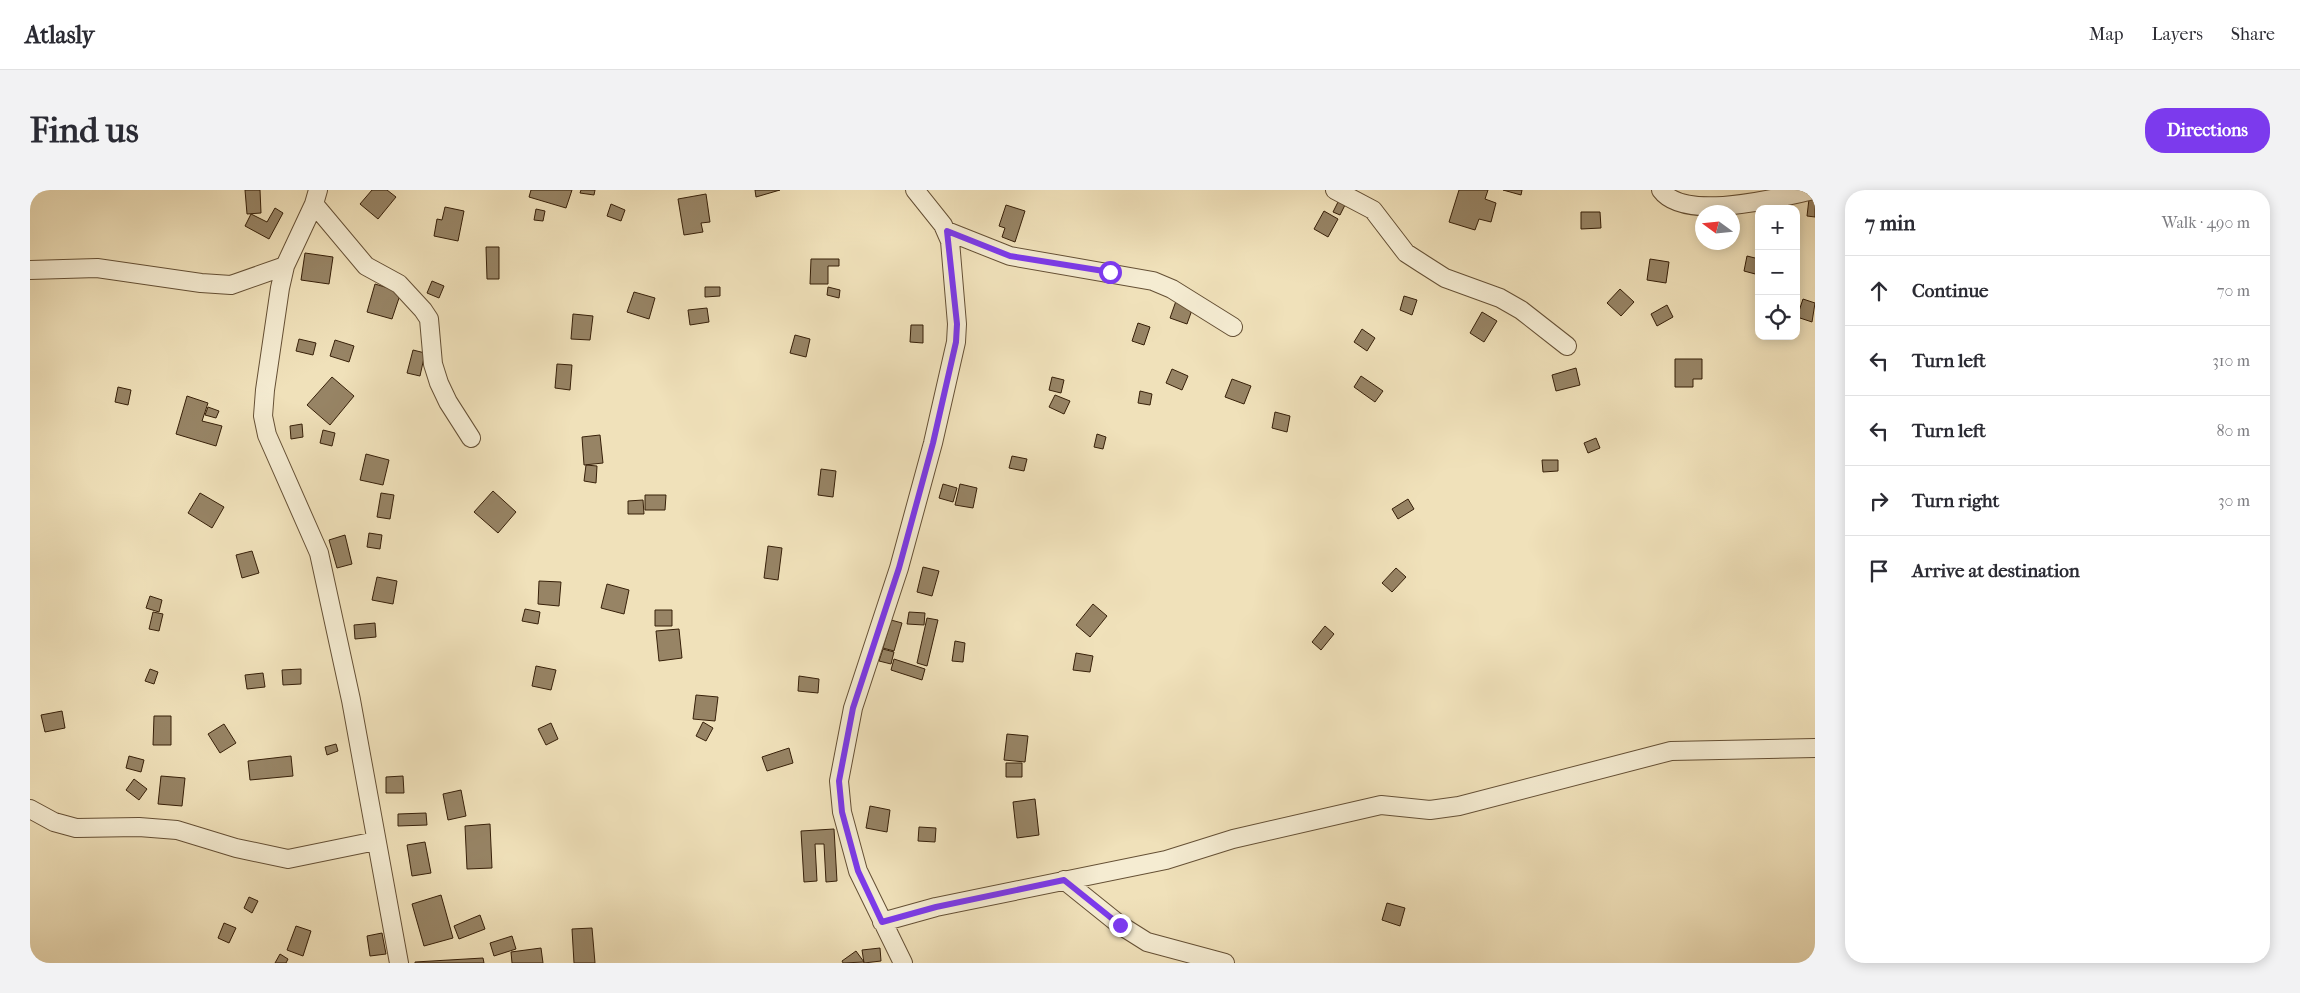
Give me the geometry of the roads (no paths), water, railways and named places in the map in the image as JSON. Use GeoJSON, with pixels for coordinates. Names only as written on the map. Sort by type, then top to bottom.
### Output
{"type":"FeatureCollection","features":[{"type":"Feature","properties":{"kind":"street"},"geometry":{"type":"LineString","coordinates":[[915,190],[947,231],[1010,256],[1153,281],[1186,297],[1233,327]]}},
{"type":"Feature","properties":{"kind":"street"},"geometry":{"type":"LineString","coordinates":[[1335,190],[1373,210],[1406,253],[1422,264],[1445,278],[1500,298],[1521,310],[1567,346]]}},
{"type":"Feature","properties":{"kind":"street"},"geometry":{"type":"LineString","coordinates":[[1661,190],[1675,200],[1692,205],[1729,205],[1764,195],[1814,190]]}},
{"type":"Feature","properties":{"kind":"street"},"geometry":{"type":"LineString","coordinates":[[399,963],[351,700],[319,553],[268,435],[264,416],[265,390],[285,266],[316,197],[366,266],[399,284],[429,319],[434,364],[439,383],[448,402],[471,438]]}},
{"type":"Feature","properties":{"kind":"street"},"geometry":{"type":"LineString","coordinates":[[902,963],[858,871],[842,812],[839,781],[853,708],[899,568],[933,443],[956,342],[957,324],[947,231]]}},
{"type":"Feature","properties":{"kind":"street"},"geometry":{"type":"LineString","coordinates":[[30,270],[97,268],[201,284],[231,285],[285,266]]}},
{"type":"Feature","properties":{"kind":"street"},"geometry":{"type":"LineString","coordinates":[[882,922],[936,907],[1166,860],[1233,839],[1382,805],[1430,810],[1459,806],[1671,751],[1815,748]]}},
{"type":"Feature","properties":{"kind":"street"},"geometry":{"type":"LineString","coordinates":[[30,809],[54,822],[76,828],[139,827],[177,830],[236,848],[288,859],[376,841]]}},
{"type":"Feature","properties":{"kind":"street"},"geometry":{"type":"LineString","coordinates":[[1064,880],[1120,925],[1147,942],[1225,963]]}}]}
